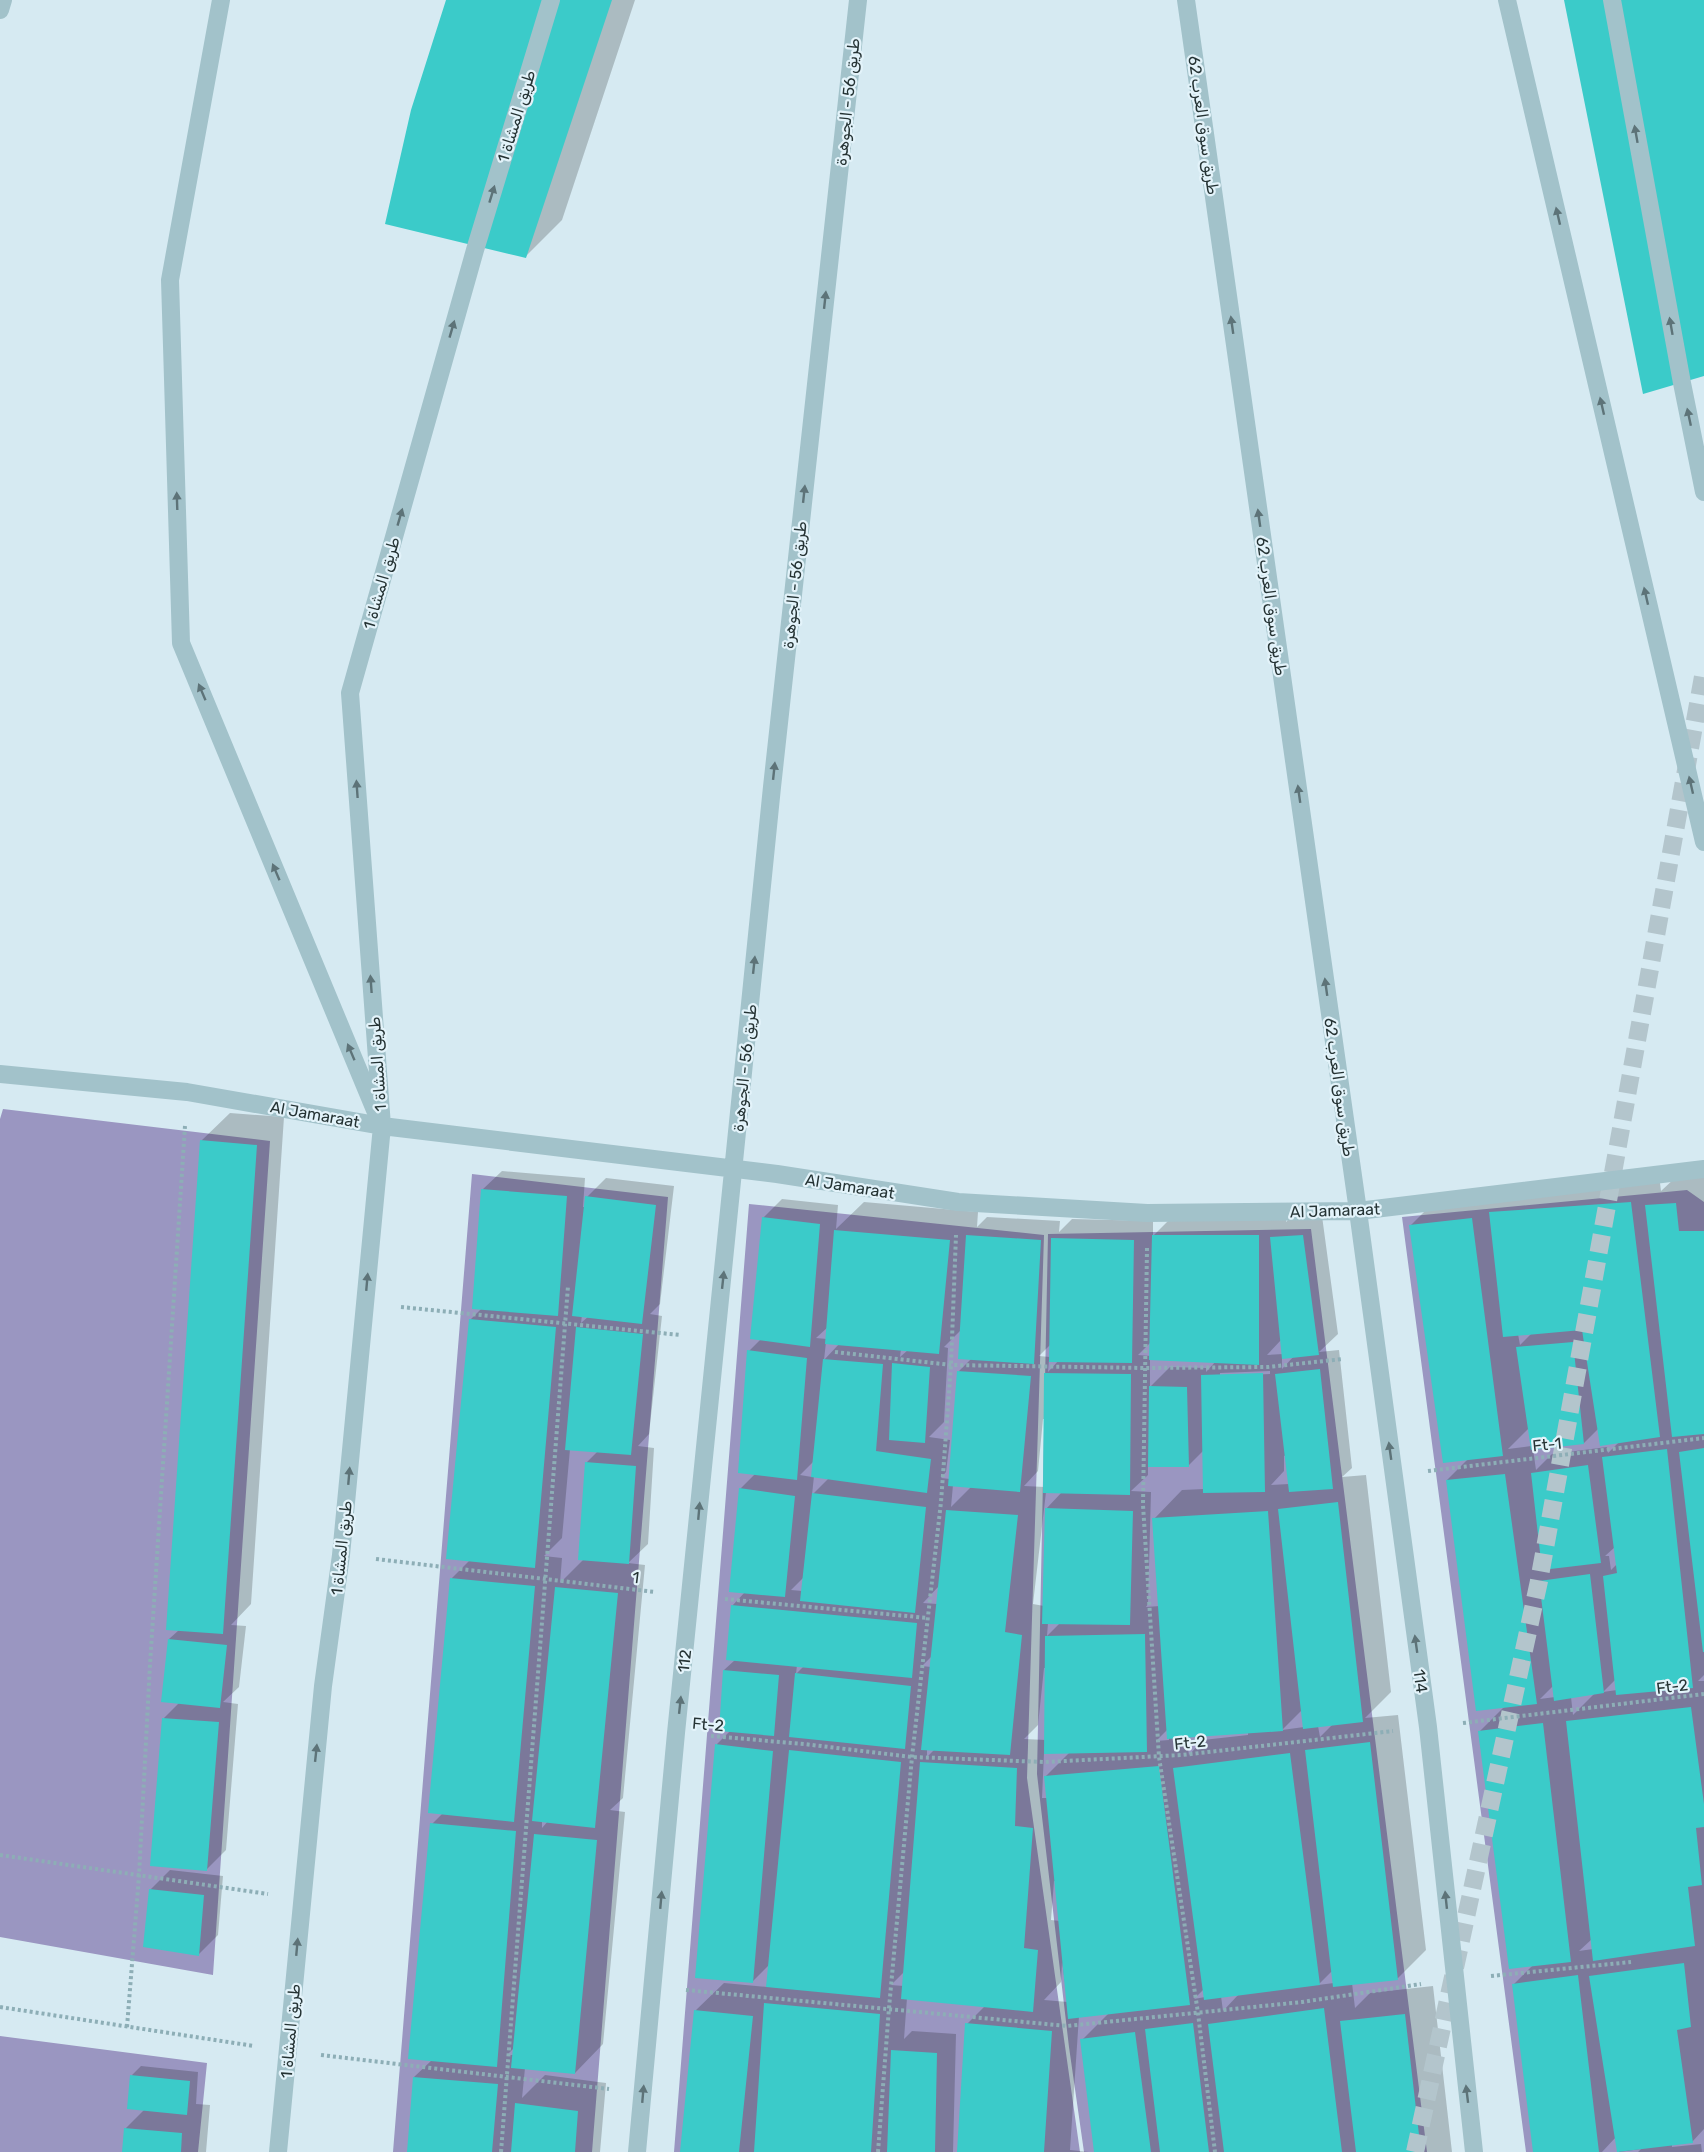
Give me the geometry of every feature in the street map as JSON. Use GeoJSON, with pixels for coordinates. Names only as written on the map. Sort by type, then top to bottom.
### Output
{"type":"FeatureCollection","features":[{"type":"Feature","properties":{"kind":"street"},"geometry":{"type":"LineString","coordinates":[[0,10],[3,0]]}},
{"type":"Feature","properties":{"kind":"street"},"geometry":{"type":"LineString","coordinates":[[221,0],[170,280],[181,643],[382,1126]]}},
{"type":"Feature","properties":{"kind":"street","name":"طريق المشاة 1"},"geometry":{"type":"LineString","coordinates":[[278,2152],[323,1686],[342,1556],[382,1126],[350,693],[475,250],[551,0]]}},
{"type":"Feature","properties":{"kind":"street","name":"طريق 56 - الجوهرة"},"geometry":{"type":"LineString","coordinates":[[734,1170],[773,775],[858,0]]}},
{"type":"Feature","properties":{"kind":"street","name":"طريق سوق العرب 62"},"geometry":{"type":"LineString","coordinates":[[1186,0],[1358,1211]]}},
{"type":"Feature","properties":{"kind":"street"},"geometry":{"type":"LineString","coordinates":[[1507,0],[1704,842]]}},
{"type":"Feature","properties":{"kind":"street"},"geometry":{"type":"LineString","coordinates":[[1612,0],[1704,492]]}},
{"type":"Feature","properties":{"kind":"street","name":"Al Jamaraat"},"geometry":{"type":"LineString","coordinates":[[0,1074],[187,1092],[382,1126],[734,1170],[958,1202],[1147,1213],[1358,1211],[1704,1169]]}},
{"type":"Feature","properties":{"kind":"street","name":"112"},"geometry":{"type":"LineString","coordinates":[[638,2152],[676,1733],[692,1596],[734,1170]]}},
{"type":"Feature","properties":{"kind":"street","name":"114"},"geometry":{"type":"LineString","coordinates":[[1358,1211],[1428,1727],[1474,2152]]}},
{"type":"Feature","properties":{"kind":"path"},"geometry":{"type":"LineString","coordinates":[[127,2027],[139,1876],[150,1664],[187,1092]]}},
{"type":"Feature","properties":{"kind":"path"},"geometry":{"type":"LineString","coordinates":[[878,2152],[912,1757],[941,1502],[951,1365],[958,1202]]}},
{"type":"Feature","properties":{"kind":"path"},"geometry":{"type":"LineString","coordinates":[[1147,1213],[1143,1505],[1159,1757],[1198,2013],[1215,2152]]}},
{"type":"Feature","properties":{"kind":"path"},"geometry":{"type":"LineString","coordinates":[[501,2152],[568,1287]]}},
{"type":"Feature","properties":{"kind":"path"},"geometry":{"type":"LineString","coordinates":[[365,1304],[717,1338]]}},
{"type":"Feature","properties":{"kind":"path"},"geometry":{"type":"LineString","coordinates":[[835,1352],[951,1365],[1145,1368],[1268,1367],[1376,1356]]}},
{"type":"Feature","properties":{"kind":"path","name":"Ft-1"},"geometry":{"type":"LineString","coordinates":[[1394,1475],[1704,1438]]}},
{"type":"Feature","properties":{"kind":"path","name":"1"},"geometry":{"type":"LineString","coordinates":[[342,1556],[692,1596],[928,1618]]}},
{"type":"Feature","properties":{"kind":"path","name":"Ft-2"},"geometry":{"type":"LineString","coordinates":[[676,1733],[804,1744],[912,1757],[1045,1762],[1159,1757],[1704,1694]]}},
{"type":"Feature","properties":{"kind":"path"},"geometry":{"type":"LineString","coordinates":[[0,1855],[301,1899]]}},
{"type":"Feature","properties":{"kind":"path"},"geometry":{"type":"LineString","coordinates":[[653,1987],[1067,2026],[1302,2002],[1454,1980],[1631,1962]]}},
{"type":"Feature","properties":{"kind":"path"},"geometry":{"type":"LineString","coordinates":[[0,2007],[289,2051],[643,2094]]}},
{"type":"Feature","properties":{"kind":"shaded area"},"geometry":{"type":"Polygon","coordinates":[[[3,1109],[270,1141],[213,1975],[0,1937],[0,1119],[3,1109]]]}},
{"type":"Feature","properties":{"kind":"shaded area"},"geometry":{"type":"Polygon","coordinates":[[[472,1174],[668,1197],[592,2152],[393,2152],[472,1174]]]}},
{"type":"Feature","properties":{"kind":"shaded area"},"geometry":{"type":"Polygon","coordinates":[[[1687,1190],[1704,1202],[1704,2152],[1526,2152],[1402,1217],[1687,1190]]]}},
{"type":"Feature","properties":{"kind":"shaded area"},"geometry":{"type":"Polygon","coordinates":[[[749,1204],[1044,1235],[1027,1778],[1080,2152],[674,2152],[749,1204]]]}},
{"type":"Feature","properties":{"kind":"shaded area"},"geometry":{"type":"Polygon","coordinates":[[[1311,1229],[1427,2152],[1084,2152],[1069,2047],[1037,1774],[1048,1234],[1311,1229]]]}},
{"type":"Feature","properties":{"kind":"shaded area"},"geometry":{"type":"Polygon","coordinates":[[[0,2036],[207,2063],[198,2152],[0,2152],[0,2036]]]}},
{"type":"Feature","properties":{"kind":"building"},"geometry":{"type":"Polygon","coordinates":[[[446,0],[612,0],[526,258],[385,224],[411,110],[446,0]]]}},
{"type":"Feature","properties":{"kind":"building"},"geometry":{"type":"Polygon","coordinates":[[[1564,0],[1704,0],[1704,376],[1643,394],[1564,0]]]}},
{"type":"Feature","properties":{"kind":"building"},"geometry":{"type":"Polygon","coordinates":[[[200,1140],[257,1145],[223,1634],[166,1630],[200,1140]]]}},
{"type":"Feature","properties":{"kind":"building"},"geometry":{"type":"Polygon","coordinates":[[[481,1189],[567,1196],[558,1316],[472,1309],[481,1189]]]}},
{"type":"Feature","properties":{"kind":"building"},"geometry":{"type":"Polygon","coordinates":[[[585,1196],[656,1205],[642,1324],[572,1316],[585,1196]]]}},
{"type":"Feature","properties":{"kind":"building"},"geometry":{"type":"Polygon","coordinates":[[[1631,1202],[1660,1437],[1600,1446],[1582,1330],[1503,1337],[1489,1212],[1631,1202]]]}},
{"type":"Feature","properties":{"kind":"building"},"geometry":{"type":"Polygon","coordinates":[[[1676,1203],[1679,1231],[1704,1231],[1704,1434],[1672,1437],[1645,1205],[1676,1203]]]}},
{"type":"Feature","properties":{"kind":"building"},"geometry":{"type":"Polygon","coordinates":[[[762,1217],[820,1224],[810,1347],[750,1339],[762,1217]]]}},
{"type":"Feature","properties":{"kind":"building"},"geometry":{"type":"Polygon","coordinates":[[[1472,1218],[1503,1456],[1443,1463],[1409,1225],[1472,1218]]]}},
{"type":"Feature","properties":{"kind":"building"},"geometry":{"type":"Polygon","coordinates":[[[834,1230],[950,1240],[939,1354],[825,1344],[834,1230]]]}},
{"type":"Feature","properties":{"kind":"building"},"geometry":{"type":"Polygon","coordinates":[[[966,1235],[1041,1240],[1034,1364],[958,1359],[966,1235]]]}},
{"type":"Feature","properties":{"kind":"building"},"geometry":{"type":"Polygon","coordinates":[[[1152,1235],[1259,1235],[1259,1365],[1149,1360],[1152,1235]]]}},
{"type":"Feature","properties":{"kind":"building"},"geometry":{"type":"Polygon","coordinates":[[[1303,1235],[1319,1355],[1282,1359],[1270,1237],[1303,1235]]]}},
{"type":"Feature","properties":{"kind":"building"},"geometry":{"type":"Polygon","coordinates":[[[1051,1238],[1134,1240],[1132,1363],[1049,1362],[1051,1238]]]}},
{"type":"Feature","properties":{"kind":"building"},"geometry":{"type":"Polygon","coordinates":[[[469,1319],[556,1327],[535,1568],[446,1559],[469,1319]]]}},
{"type":"Feature","properties":{"kind":"building"},"geometry":{"type":"Polygon","coordinates":[[[576,1327],[643,1334],[631,1455],[565,1450],[576,1327]]]}},
{"type":"Feature","properties":{"kind":"building"},"geometry":{"type":"Polygon","coordinates":[[[1573,1342],[1584,1444],[1531,1450],[1516,1347],[1573,1342]]]}},
{"type":"Feature","properties":{"kind":"building"},"geometry":{"type":"Polygon","coordinates":[[[747,1350],[807,1358],[797,1480],[738,1473],[747,1350]]]}},
{"type":"Feature","properties":{"kind":"building"},"geometry":{"type":"Polygon","coordinates":[[[823,1359],[883,1364],[876,1451],[931,1459],[927,1493],[811,1477],[823,1359]]]}},
{"type":"Feature","properties":{"kind":"building"},"geometry":{"type":"Polygon","coordinates":[[[892,1363],[930,1367],[925,1443],[889,1440],[892,1363]]]}},
{"type":"Feature","properties":{"kind":"building"},"geometry":{"type":"Polygon","coordinates":[[[1320,1369],[1333,1489],[1289,1492],[1275,1374],[1320,1369]]]}},
{"type":"Feature","properties":{"kind":"building"},"geometry":{"type":"Polygon","coordinates":[[[957,1371],[1031,1376],[1020,1492],[948,1486],[957,1371]]]}},
{"type":"Feature","properties":{"kind":"building"},"geometry":{"type":"Polygon","coordinates":[[[1044,1373],[1131,1374],[1130,1495],[1043,1493],[1044,1373]]]}},
{"type":"Feature","properties":{"kind":"building"},"geometry":{"type":"Polygon","coordinates":[[[1263,1373],[1265,1492],[1203,1493],[1201,1375],[1263,1373]]]}},
{"type":"Feature","properties":{"kind":"building"},"geometry":{"type":"Polygon","coordinates":[[[1149,1386],[1187,1387],[1189,1467],[1148,1467],[1149,1386]]]}},
{"type":"Feature","properties":{"kind":"building"},"geometry":{"type":"Polygon","coordinates":[[[1704,1448],[1704,1652],[1703,1652],[1679,1452],[1704,1448]]]}},
{"type":"Feature","properties":{"kind":"building"},"geometry":{"type":"Polygon","coordinates":[[[1667,1449],[1693,1688],[1616,1695],[1603,1576],[1617,1573],[1602,1457],[1667,1449]]]}},
{"type":"Feature","properties":{"kind":"building"},"geometry":{"type":"Polygon","coordinates":[[[585,1462],[636,1466],[629,1564],[578,1560],[585,1462]]]}},
{"type":"Feature","properties":{"kind":"building"},"geometry":{"type":"Polygon","coordinates":[[[1588,1465],[1601,1563],[1542,1570],[1531,1473],[1588,1465]]]}},
{"type":"Feature","properties":{"kind":"building"},"geometry":{"type":"Polygon","coordinates":[[[1505,1474],[1537,1704],[1476,1711],[1446,1480],[1505,1474]]]}},
{"type":"Feature","properties":{"kind":"building"},"geometry":{"type":"Polygon","coordinates":[[[739,1488],[795,1496],[785,1597],[729,1592],[739,1488]]]}},
{"type":"Feature","properties":{"kind":"building"},"geometry":{"type":"Polygon","coordinates":[[[812,1493],[926,1507],[915,1613],[800,1601],[812,1493]]]}},
{"type":"Feature","properties":{"kind":"building"},"geometry":{"type":"Polygon","coordinates":[[[1338,1502],[1363,1722],[1303,1729],[1278,1509],[1338,1502]]]}},
{"type":"Feature","properties":{"kind":"building"},"geometry":{"type":"Polygon","coordinates":[[[1045,1508],[1133,1511],[1130,1625],[1042,1624],[1045,1508]]]}},
{"type":"Feature","properties":{"kind":"building"},"geometry":{"type":"Polygon","coordinates":[[[946,1510],[1018,1515],[1005,1632],[1022,1635],[1010,1755],[921,1750],[946,1510]]]}},
{"type":"Feature","properties":{"kind":"building"},"geometry":{"type":"Polygon","coordinates":[[[1268,1511],[1283,1731],[1167,1739],[1152,1518],[1268,1511]]]}},
{"type":"Feature","properties":{"kind":"building"},"geometry":{"type":"Polygon","coordinates":[[[1590,1574],[1604,1693],[1554,1701],[1539,1581],[1590,1574]]]}},
{"type":"Feature","properties":{"kind":"building"},"geometry":{"type":"Polygon","coordinates":[[[450,1578],[535,1586],[514,1822],[428,1813],[450,1578]]]}},
{"type":"Feature","properties":{"kind":"building"},"geometry":{"type":"Polygon","coordinates":[[[555,1587],[618,1593],[595,1828],[532,1821],[555,1587]]]}},
{"type":"Feature","properties":{"kind":"building"},"geometry":{"type":"Polygon","coordinates":[[[731,1605],[917,1623],[912,1678],[726,1660],[731,1605]]]}},
{"type":"Feature","properties":{"kind":"building"},"geometry":{"type":"Polygon","coordinates":[[[1145,1634],[1147,1752],[1044,1754],[1045,1636],[1145,1634]]]}},
{"type":"Feature","properties":{"kind":"building"},"geometry":{"type":"Polygon","coordinates":[[[168,1639],[227,1645],[220,1708],[161,1702],[168,1639]]]}},
{"type":"Feature","properties":{"kind":"building"},"geometry":{"type":"Polygon","coordinates":[[[723,1670],[779,1675],[774,1736],[719,1731],[723,1670]]]}},
{"type":"Feature","properties":{"kind":"building"},"geometry":{"type":"Polygon","coordinates":[[[795,1673],[911,1686],[905,1749],[789,1737],[795,1673]]]}},
{"type":"Feature","properties":{"kind":"building"},"geometry":{"type":"Polygon","coordinates":[[[1691,1707],[1704,1804],[1704,1827],[1696,1828],[1702,1885],[1688,1887],[1695,1946],[1593,1961],[1566,1721],[1691,1707]]]}},
{"type":"Feature","properties":{"kind":"building"},"geometry":{"type":"Polygon","coordinates":[[[162,1718],[219,1722],[207,1871],[150,1866],[162,1718]]]}},
{"type":"Feature","properties":{"kind":"building"},"geometry":{"type":"Polygon","coordinates":[[[1543,1723],[1571,1962],[1509,1969],[1478,1731],[1543,1723]]]}},
{"type":"Feature","properties":{"kind":"building"},"geometry":{"type":"Polygon","coordinates":[[[1370,1742],[1398,1980],[1333,1987],[1305,1750],[1370,1742]]]}},
{"type":"Feature","properties":{"kind":"building"},"geometry":{"type":"Polygon","coordinates":[[[715,1744],[773,1751],[753,1983],[695,1978],[715,1744]]]}},
{"type":"Feature","properties":{"kind":"building"},"geometry":{"type":"Polygon","coordinates":[[[789,1750],[901,1762],[880,1998],[766,1987],[789,1750]]]}},
{"type":"Feature","properties":{"kind":"building"},"geometry":{"type":"Polygon","coordinates":[[[1290,1753],[1320,1985],[1204,2000],[1173,1768],[1290,1753]]]}},
{"type":"Feature","properties":{"kind":"building"},"geometry":{"type":"Polygon","coordinates":[[[920,1762],[1017,1768],[1015,1826],[1033,1828],[1024,1948],[1038,1950],[1033,2012],[901,1999],[920,1762]]]}},
{"type":"Feature","properties":{"kind":"building"},"geometry":{"type":"Polygon","coordinates":[[[1159,1766],[1190,2005],[1068,2019],[1044,1776],[1159,1766]]]}},
{"type":"Feature","properties":{"kind":"building"},"geometry":{"type":"Polygon","coordinates":[[[430,1823],[516,1831],[497,2067],[408,2059],[430,1823]]]}},
{"type":"Feature","properties":{"kind":"building"},"geometry":{"type":"Polygon","coordinates":[[[534,1834],[597,1840],[575,2074],[511,2068],[534,1834]]]}},
{"type":"Feature","properties":{"kind":"building"},"geometry":{"type":"Polygon","coordinates":[[[149,1889],[204,1895],[199,1956],[143,1947],[149,1889]]]}},
{"type":"Feature","properties":{"kind":"building"},"geometry":{"type":"Polygon","coordinates":[[[1684,1963],[1691,2027],[1677,2030],[1693,2143],[1617,2152],[1589,1976],[1684,1963]]]}},
{"type":"Feature","properties":{"kind":"building"},"geometry":{"type":"Polygon","coordinates":[[[1578,1975],[1599,2152],[1533,2152],[1512,1984],[1578,1975]]]}},
{"type":"Feature","properties":{"kind":"building"},"geometry":{"type":"Polygon","coordinates":[[[764,2003],[880,2014],[871,2152],[754,2152],[764,2003]]]}},
{"type":"Feature","properties":{"kind":"building"},"geometry":{"type":"Polygon","coordinates":[[[1324,2008],[1342,2152],[1224,2152],[1208,2024],[1324,2008]]]}},
{"type":"Feature","properties":{"kind":"building"},"geometry":{"type":"Polygon","coordinates":[[[694,2010],[753,2016],[739,2152],[680,2152],[694,2010]]]}},
{"type":"Feature","properties":{"kind":"building"},"geometry":{"type":"Polygon","coordinates":[[[1405,2014],[1421,2152],[1356,2152],[1340,2021],[1405,2014]]]}},
{"type":"Feature","properties":{"kind":"building"},"geometry":{"type":"Polygon","coordinates":[[[965,2023],[1052,2031],[1044,2152],[957,2152],[965,2023]]]}},
{"type":"Feature","properties":{"kind":"building"},"geometry":{"type":"Polygon","coordinates":[[[1193,2023],[1209,2152],[1160,2152],[1145,2029],[1193,2023]]]}},
{"type":"Feature","properties":{"kind":"building"},"geometry":{"type":"Polygon","coordinates":[[[1135,2032],[1151,2152],[1094,2152],[1080,2039],[1135,2032]]]}},
{"type":"Feature","properties":{"kind":"building"},"geometry":{"type":"Polygon","coordinates":[[[891,2050],[937,2053],[935,2152],[887,2152],[891,2050]]]}},
{"type":"Feature","properties":{"kind":"building"},"geometry":{"type":"Polygon","coordinates":[[[130,2075],[190,2081],[187,2115],[127,2109],[130,2075]]]}},
{"type":"Feature","properties":{"kind":"building"},"geometry":{"type":"Polygon","coordinates":[[[413,2077],[498,2084],[492,2152],[407,2152],[413,2077]]]}},
{"type":"Feature","properties":{"kind":"building"},"geometry":{"type":"Polygon","coordinates":[[[515,2103],[578,2111],[575,2152],[511,2152],[515,2103]]]}},
{"type":"Feature","properties":{"kind":"building"},"geometry":{"type":"Polygon","coordinates":[[[124,2128],[182,2133],[181,2152],[122,2152],[124,2128]]]}},
{"type":"Feature","properties":{"kind":"tunnel"},"geometry":{"type":"LineString","coordinates":[[1415,2152],[1539,1581],[1704,671]]}}]}
